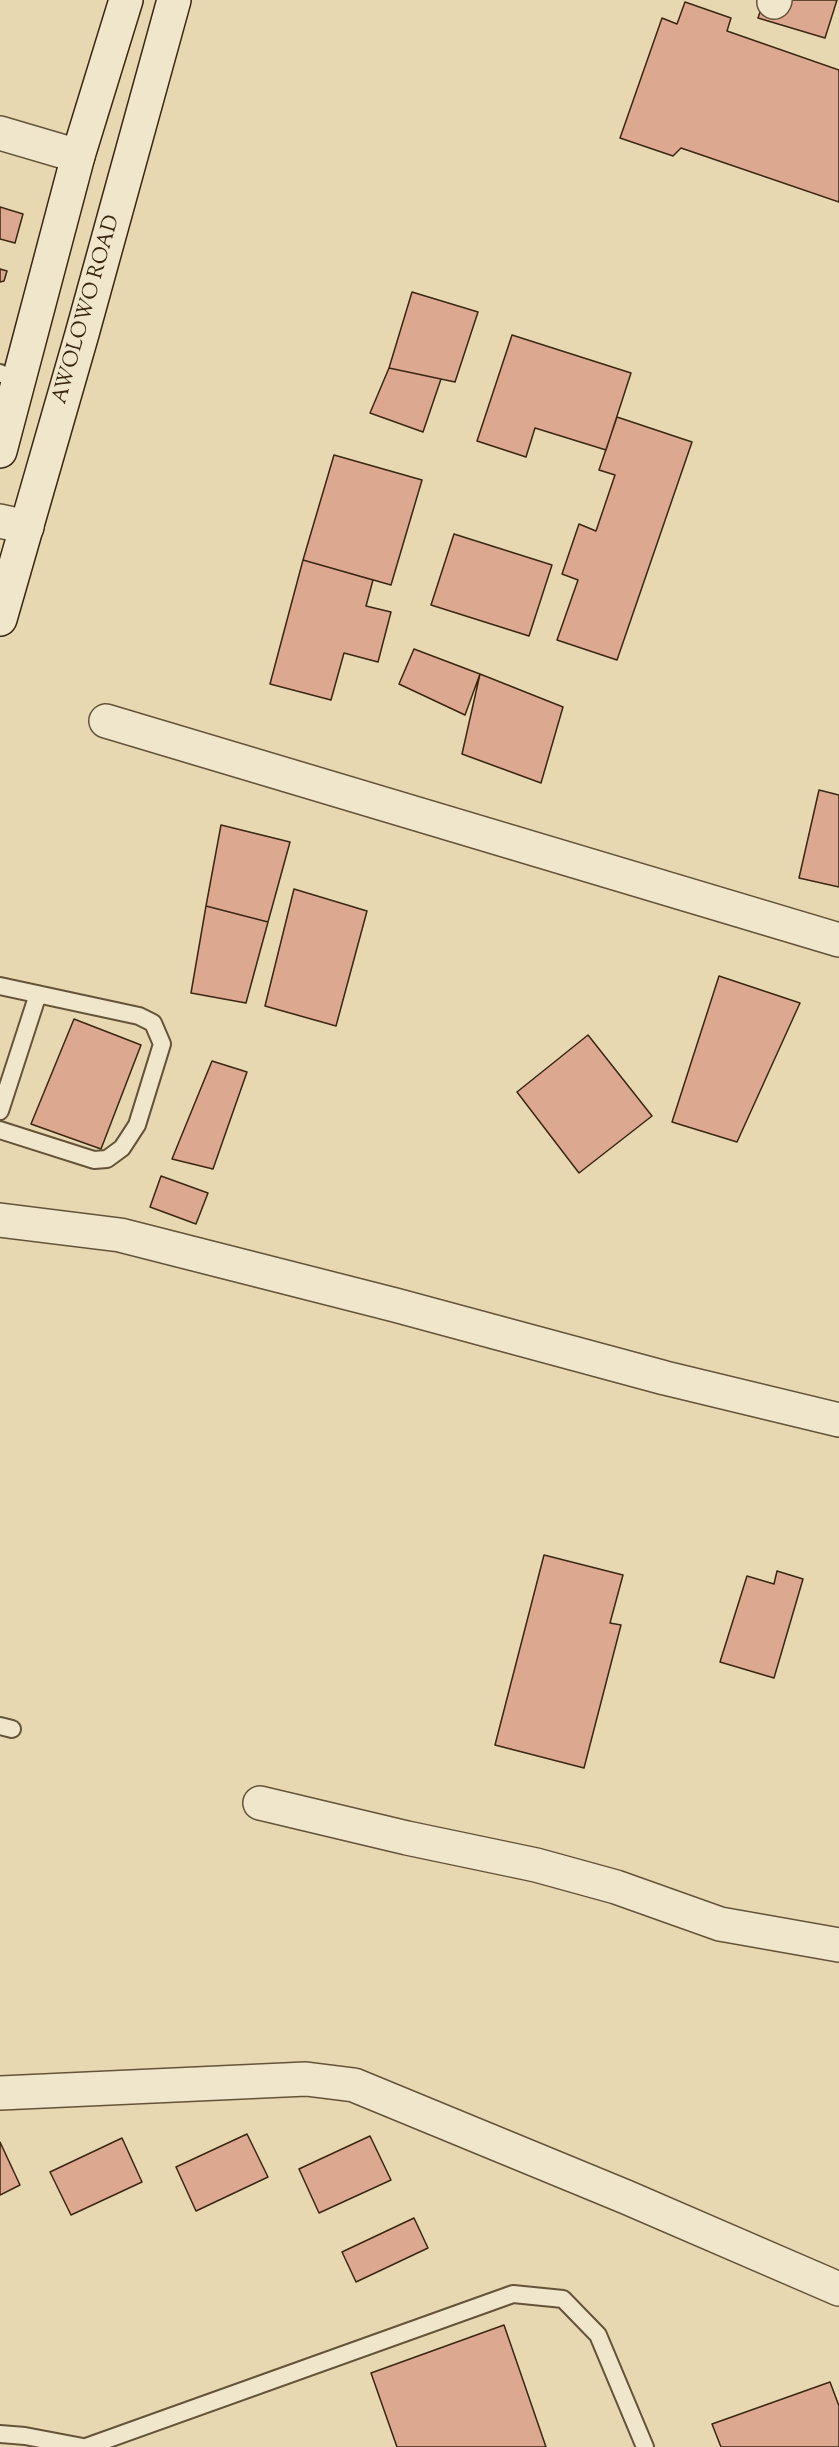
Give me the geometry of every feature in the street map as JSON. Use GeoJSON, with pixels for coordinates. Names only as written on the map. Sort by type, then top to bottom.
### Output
{"type":"FeatureCollection","features":[{"type":"Feature","properties":{"kind":"street"},"geometry":{"type":"LineString","coordinates":[[0,451],[10,377],[126,0]]}},
{"type":"Feature","properties":{"kind":"street","name":"AWOLOWO ROAD"},"geometry":{"type":"LineString","coordinates":[[0,619],[13,524],[174,0]]}},
{"type":"Feature","properties":{"kind":"street"},"geometry":{"type":"LineString","coordinates":[[0,133],[78,156]]}},
{"type":"Feature","properties":{"kind":"street"},"geometry":{"type":"LineString","coordinates":[[106,721],[839,940]]}},
{"type":"Feature","properties":{"kind":"street"},"geometry":{"type":"LineString","coordinates":[[0,1220],[120,1235],[395,1305],[665,1378],[839,1420]]}},
{"type":"Feature","properties":{"kind":"street"},"geometry":{"type":"LineString","coordinates":[[260,1803],[407,1838],[536,1865],[616,1887],[720,1924],[839,1945]]}},
{"type":"Feature","properties":{"kind":"street"},"geometry":{"type":"LineString","coordinates":[[0,2093],[306,2079],[354,2085],[626,2197],[839,2289]]}},
{"type":"Feature","properties":{"kind":"lane"},"geometry":{"type":"LineString","coordinates":[[0,986],[139,1016],[153,1023],[162,1044],[137,1125],[122,1148],[107,1158],[94,1160],[0,1130]]}},
{"type":"Feature","properties":{"kind":"lane"},"geometry":{"type":"LineString","coordinates":[[0,1112],[38,994]]}},
{"type":"Feature","properties":{"kind":"lane"},"geometry":{"type":"LineString","coordinates":[[0,2434],[25,2436],[84,2447],[513,2294],[563,2299],[598,2336],[645,2447]]}},
{"type":"Feature","properties":{"kind":"building"},"geometry":{"type":"Polygon","coordinates":[[[764,0],[837,0],[825,38],[758,18],[764,0]]]}},
{"type":"Feature","properties":{"kind":"building"},"geometry":{"type":"Polygon","coordinates":[[[685,2],[731,18],[727,31],[839,70],[839,202],[681,148],[673,156],[620,138],[662,18],[677,24],[685,2]]]}},
{"type":"Feature","properties":{"kind":"building"},"geometry":{"type":"Polygon","coordinates":[[[0,207],[23,214],[15,243],[0,239],[0,207]]]}},
{"type":"Feature","properties":{"kind":"building"},"geometry":{"type":"Polygon","coordinates":[[[0,269],[7,271],[4,281],[0,282],[0,269]]]}},
{"type":"Feature","properties":{"kind":"building"},"geometry":{"type":"Polygon","coordinates":[[[412,292],[478,312],[455,382],[389,368],[412,292]]]}},
{"type":"Feature","properties":{"kind":"building"},"geometry":{"type":"Polygon","coordinates":[[[512,335],[631,373],[606,450],[535,428],[526,457],[477,441],[512,335]]]}},
{"type":"Feature","properties":{"kind":"building"},"geometry":{"type":"Polygon","coordinates":[[[389,368],[441,379],[423,432],[370,413],[389,368]]]}},
{"type":"Feature","properties":{"kind":"building"},"geometry":{"type":"Polygon","coordinates":[[[617,417],[692,442],[617,660],[557,640],[578,580],[562,574],[579,524],[596,531],[615,475],[599,470],[617,417]]]}},
{"type":"Feature","properties":{"kind":"building"},"geometry":{"type":"Polygon","coordinates":[[[334,455],[422,480],[391,585],[303,560],[334,455]]]}},
{"type":"Feature","properties":{"kind":"building"},"geometry":{"type":"Polygon","coordinates":[[[454,534],[552,565],[529,636],[431,605],[454,534]]]}},
{"type":"Feature","properties":{"kind":"building"},"geometry":{"type":"Polygon","coordinates":[[[303,560],[373,580],[366,606],[391,612],[378,662],[344,653],[331,700],[270,684],[303,560]]]}},
{"type":"Feature","properties":{"kind":"building"},"geometry":{"type":"Polygon","coordinates":[[[414,649],[480,674],[465,715],[399,684],[414,649]]]}},
{"type":"Feature","properties":{"kind":"building"},"geometry":{"type":"Polygon","coordinates":[[[480,674],[563,707],[541,783],[462,754],[480,674]]]}},
{"type":"Feature","properties":{"kind":"building"},"geometry":{"type":"Polygon","coordinates":[[[819,790],[839,795],[839,887],[799,878],[819,790]]]}},
{"type":"Feature","properties":{"kind":"building"},"geometry":{"type":"Polygon","coordinates":[[[221,825],[290,842],[268,922],[206,906],[221,825]]]}},
{"type":"Feature","properties":{"kind":"building"},"geometry":{"type":"Polygon","coordinates":[[[294,889],[367,911],[336,1026],[265,1006],[294,889]]]}},
{"type":"Feature","properties":{"kind":"building"},"geometry":{"type":"Polygon","coordinates":[[[206,906],[268,922],[246,1003],[191,993],[206,906]]]}},
{"type":"Feature","properties":{"kind":"building"},"geometry":{"type":"Polygon","coordinates":[[[719,976],[800,1003],[737,1142],[672,1122],[719,976]]]}},
{"type":"Feature","properties":{"kind":"building"},"geometry":{"type":"Polygon","coordinates":[[[74,1019],[141,1045],[101,1149],[31,1124],[74,1019]]]}},
{"type":"Feature","properties":{"kind":"building"},"geometry":{"type":"Polygon","coordinates":[[[588,1035],[652,1116],[579,1173],[517,1092],[588,1035]]]}},
{"type":"Feature","properties":{"kind":"building"},"geometry":{"type":"Polygon","coordinates":[[[212,1061],[247,1072],[213,1169],[172,1159],[212,1061]]]}},
{"type":"Feature","properties":{"kind":"building"},"geometry":{"type":"Polygon","coordinates":[[[161,1176],[208,1193],[196,1224],[150,1207],[161,1176]]]}},
{"type":"Feature","properties":{"kind":"building"},"geometry":{"type":"Polygon","coordinates":[[[544,1555],[623,1575],[610,1623],[621,1625],[584,1768],[495,1745],[544,1555]]]}},
{"type":"Feature","properties":{"kind":"building"},"geometry":{"type":"Polygon","coordinates":[[[777,1571],[803,1579],[774,1678],[720,1662],[747,1576],[774,1584],[777,1571]]]}},
{"type":"Feature","properties":{"kind":"building"},"geometry":{"type":"Polygon","coordinates":[[[247,2134],[268,2177],[196,2211],[176,2167],[247,2134]]]}},
{"type":"Feature","properties":{"kind":"building"},"geometry":{"type":"Polygon","coordinates":[[[370,2136],[391,2180],[319,2213],[299,2169],[370,2136]]]}},
{"type":"Feature","properties":{"kind":"building"},"geometry":{"type":"Polygon","coordinates":[[[122,2138],[142,2182],[71,2215],[50,2172],[122,2138]]]}},
{"type":"Feature","properties":{"kind":"building"},"geometry":{"type":"Polygon","coordinates":[[[0,2142],[20,2185],[0,2195],[0,2142]]]}},
{"type":"Feature","properties":{"kind":"building"},"geometry":{"type":"Polygon","coordinates":[[[414,2218],[428,2248],[356,2282],[342,2252],[414,2218]]]}},
{"type":"Feature","properties":{"kind":"building"},"geometry":{"type":"Polygon","coordinates":[[[504,2325],[546,2447],[397,2447],[371,2373],[504,2325]]]}},
{"type":"Feature","properties":{"kind":"building"},"geometry":{"type":"Polygon","coordinates":[[[830,2382],[839,2406],[839,2447],[721,2447],[712,2424],[830,2382]]]}}]}
